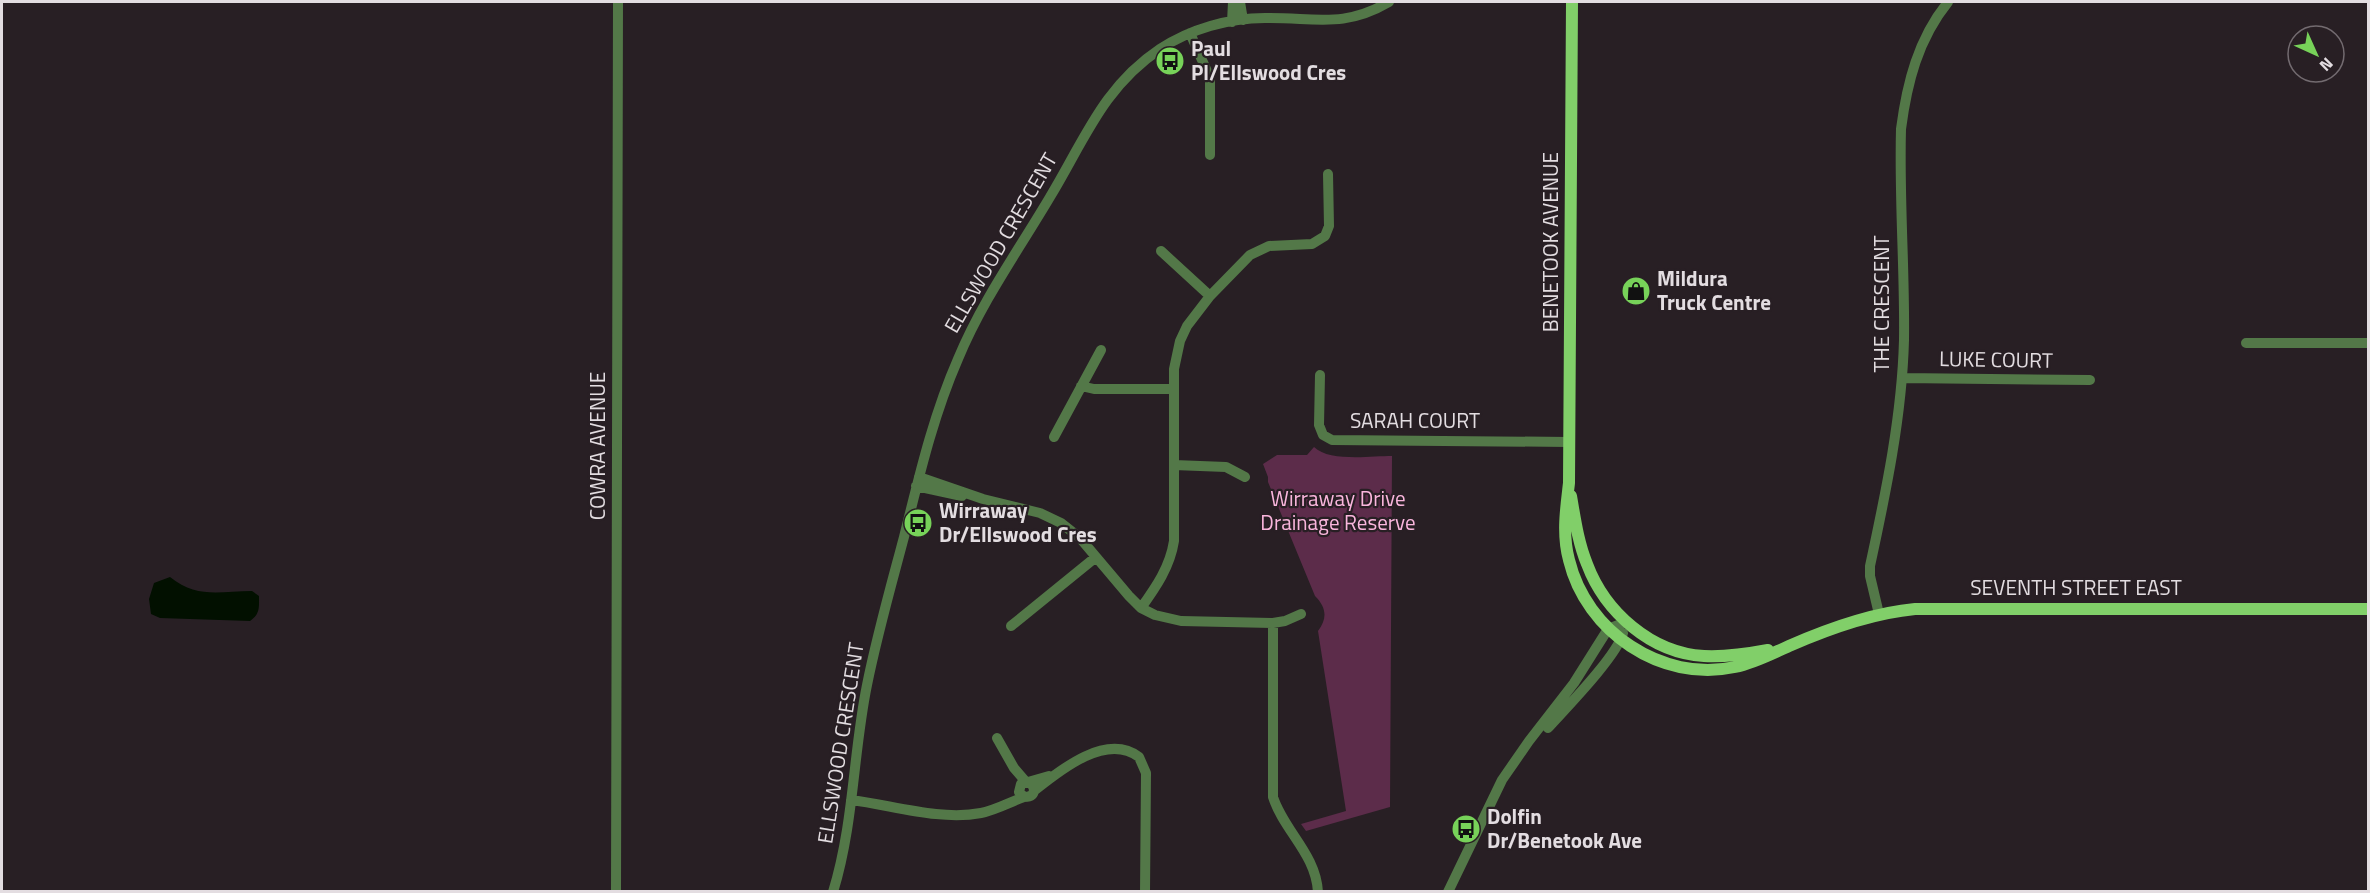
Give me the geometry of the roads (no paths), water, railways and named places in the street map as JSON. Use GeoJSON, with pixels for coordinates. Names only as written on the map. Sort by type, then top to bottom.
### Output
{"type":"FeatureCollection","features":[{"type":"Feature","properties":{"kind":"main road","name":"BENETOOK AVENUE"},"geometry":{"type":"LineString","coordinates":[[1572,2],[1569,483],[1564,520],[1569,560],[1583,596],[1608,630]]}},
{"type":"Feature","properties":{"kind":"main road","name":"BENETOOK AVENUE"},"geometry":{"type":"LineString","coordinates":[[1569,483],[1586,563],[1607,601],[1626,622]]}},
{"type":"Feature","properties":{"kind":"main road","name":"SEVENTH STREET EAST"},"geometry":{"type":"LineString","coordinates":[[1626,622],[1661,644],[1702,656],[1746,655],[1790,645],[1879,614],[1939,608],[2368,609]]}},
{"type":"Feature","properties":{"kind":"main road","name":"SEVENTH STREET EAST"},"geometry":{"type":"LineString","coordinates":[[1608,630],[1657,660],[1694,669],[1734,667],[1757,661],[1790,645]]}},
{"type":"Feature","properties":{"kind":"street","name":"COWRA AVENUE"},"geometry":{"type":"LineString","coordinates":[[616,891],[618,2]]}},
{"type":"Feature","properties":{"kind":"street"},"geometry":{"type":"LineString","coordinates":[[1233,2],[1238,21]]}},
{"type":"Feature","properties":{"kind":"street"},"geometry":{"type":"LineString","coordinates":[[1238,21],[1240,2]]}},
{"type":"Feature","properties":{"kind":"street","name":"ELLSWOOD CRESCENT"},"geometry":{"type":"LineString","coordinates":[[833,891],[843,853],[867,686],[937,414],[970,331],[1001,275],[1059,183],[1103,104],[1114,88],[1144,60],[1190,33],[1238,21],[1265,18],[1334,21],[1370,12],[1389,2]]}},
{"type":"Feature","properties":{"kind":"street","name":"THE CRESCENT"},"geometry":{"type":"LineString","coordinates":[[1879,614],[1870,576],[1870,566],[1885,503],[1902,378],[1904,329],[1901,129],[1905,98],[1919,48],[1937,15],[1948,2]]}},
{"type":"Feature","properties":{"kind":"street"},"geometry":{"type":"LineString","coordinates":[[1190,33],[1210,78],[1210,155]]}},
{"type":"Feature","properties":{"kind":"street"},"geometry":{"type":"LineString","coordinates":[[1141,608],[1164,574],[1173,552],[1174,369],[1180,341],[1191,320],[1210,296],[1241,263],[1256,251],[1269,246],[1312,244],[1322,240],[1329,226],[1328,174]]}},
{"type":"Feature","properties":{"kind":"street"},"geometry":{"type":"LineString","coordinates":[[1161,251],[1210,296]]}},
{"type":"Feature","properties":{"kind":"street"},"geometry":{"type":"LineString","coordinates":[[2246,343],[2368,343]]}},
{"type":"Feature","properties":{"kind":"street"},"geometry":{"type":"LineString","coordinates":[[1054,437],[1101,350]]}},
{"type":"Feature","properties":{"kind":"street","name":"SARAH COURT"},"geometry":{"type":"LineString","coordinates":[[1320,375],[1319,425],[1323,435],[1332,440],[1569,442]]}},
{"type":"Feature","properties":{"kind":"street","name":"LUKE COURT"},"geometry":{"type":"LineString","coordinates":[[1902,378],[2090,380]]}},
{"type":"Feature","properties":{"kind":"street"},"geometry":{"type":"LineString","coordinates":[[1081,386],[1094,389],[1174,389]]}},
{"type":"Feature","properties":{"kind":"street"},"geometry":{"type":"LineString","coordinates":[[1174,465],[1226,467],[1245,477]]}},
{"type":"Feature","properties":{"kind":"street"},"geometry":{"type":"LineString","coordinates":[[918,482],[943,493],[983,499],[1040,513],[1061,523],[1080,538],[1129,597],[1141,608],[1155,615],[1181,621],[1273,622],[1285,621],[1301,614]]}},
{"type":"Feature","properties":{"kind":"street"},"geometry":{"type":"LineString","coordinates":[[1011,626],[1096,556]]}},
{"type":"Feature","properties":{"kind":"street"},"geometry":{"type":"LineString","coordinates":[[1273,622],[1274,797],[1283,822],[1311,863],[1318,891]]}},
{"type":"Feature","properties":{"kind":"street"},"geometry":{"type":"LineString","coordinates":[[1448,891],[1490,804],[1529,741],[1574,683],[1608,630],[1626,622]]}},
{"type":"Feature","properties":{"kind":"street"},"geometry":{"type":"LineString","coordinates":[[1515,764],[1586,684],[1621,640],[1626,622]]}},
{"type":"Feature","properties":{"kind":"street"},"geometry":{"type":"LineString","coordinates":[[997,738],[1026,788]]}},
{"type":"Feature","properties":{"kind":"street"},"geometry":{"type":"LineString","coordinates":[[851,804],[966,815],[991,811],[1026,788],[1096,752],[1124,750],[1139,757],[1146,773],[1145,891]]}},
{"type":"Feature","properties":{"kind":"place","name":"Paul Pl/Ellswood Cres"},"geometry":{"type":"Point","coordinates":[1170,61]}},
{"type":"Feature","properties":{"kind":"place","name":"Mildura Truck Centre"},"geometry":{"type":"Point","coordinates":[1636,291]}},
{"type":"Feature","properties":{"kind":"place","name":"Wirraway Dr/Ellswood Cres"},"geometry":{"type":"Point","coordinates":[918,523]}},
{"type":"Feature","properties":{"kind":"place","name":"Dolfin Dr/Benetook Ave"},"geometry":{"type":"Point","coordinates":[1466,829]}},
{"type":"Feature","properties":{"kind":"park label","name":"Wirraway Drive Drainage Reserve"},"geometry":{"type":"Point","coordinates":[1338,511]}}]}
